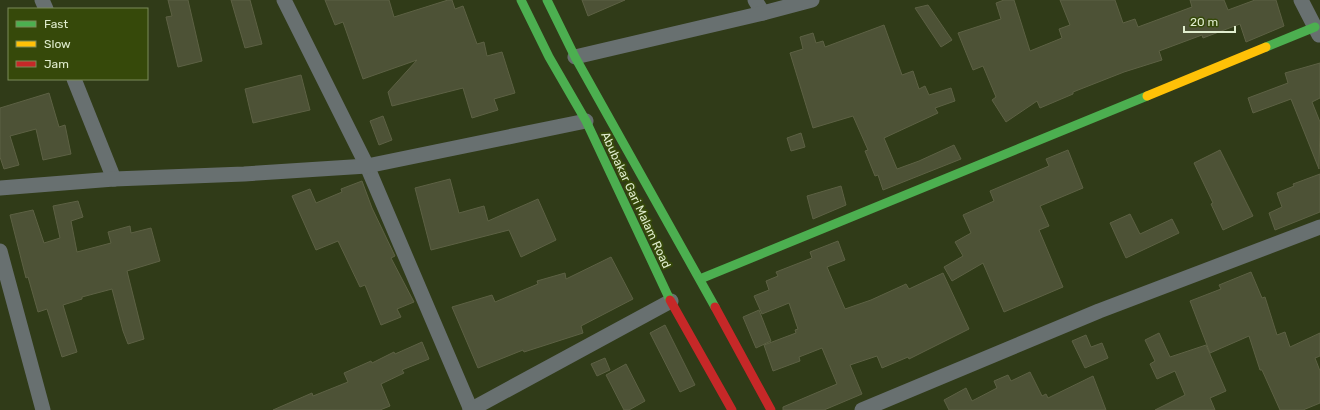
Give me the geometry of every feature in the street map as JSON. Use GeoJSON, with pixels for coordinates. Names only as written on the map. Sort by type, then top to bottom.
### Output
{"type":"FeatureCollection","features":[{"type":"Feature","properties":{"kind":"street"},"geometry":{"type":"LineString","coordinates":[[284,0],[367,166],[470,410],[670,301]]}},
{"type":"Feature","properties":{"kind":"street","name":"Abubakar Gari Malam Road"},"geometry":{"type":"LineString","coordinates":[[521,0],[549,56],[586,121],[670,301],[732,410]]}},
{"type":"Feature","properties":{"kind":"street"},"geometry":{"type":"LineString","coordinates":[[547,0],[575,57],[700,279],[771,410]]}},
{"type":"Feature","properties":{"kind":"street"},"geometry":{"type":"LineString","coordinates":[[755,0],[763,13]]}},
{"type":"Feature","properties":{"kind":"street"},"geometry":{"type":"LineString","coordinates":[[575,57],[812,0]]}},
{"type":"Feature","properties":{"kind":"street"},"geometry":{"type":"LineString","coordinates":[[700,279],[1317,31],[1301,0]]}},
{"type":"Feature","properties":{"kind":"street"},"geometry":{"type":"LineString","coordinates":[[74,80],[114,179]]}},
{"type":"Feature","properties":{"kind":"street"},"geometry":{"type":"LineString","coordinates":[[0,188],[114,179],[244,174],[367,166],[586,121]]}},
{"type":"Feature","properties":{"kind":"street"},"geometry":{"type":"LineString","coordinates":[[862,410],[1099,310],[1320,227]]}},
{"type":"Feature","properties":{"kind":"street"},"geometry":{"type":"LineString","coordinates":[[0,251],[43,410]]}},
{"type":"Feature","properties":{"kind":"building"},"geometry":{"type":"Polygon","coordinates":[[[168,0],[188,0],[202,61],[178,67],[166,17],[172,16],[168,0]]]}},
{"type":"Feature","properties":{"kind":"building"},"geometry":{"type":"Polygon","coordinates":[[[231,0],[250,0],[262,44],[245,48],[231,0]]]}},
{"type":"Feature","properties":{"kind":"building"},"geometry":{"type":"Polygon","coordinates":[[[325,0],[389,0],[394,17],[452,0],[455,9],[463,6],[477,44],[484,42],[487,56],[502,52],[515,93],[494,99],[498,110],[472,118],[463,88],[392,106],[388,92],[417,60],[363,79],[343,22],[335,25],[325,0]]]}},
{"type":"Feature","properties":{"kind":"building"},"geometry":{"type":"Polygon","coordinates":[[[582,0],[625,0],[588,16],[582,0]]]}},
{"type":"Feature","properties":{"kind":"building"},"geometry":{"type":"Polygon","coordinates":[[[1004,0],[1014,0],[1030,51],[1062,38],[1059,29],[1070,25],[1060,0],[1115,0],[1123,23],[1135,19],[1138,27],[1192,7],[1190,0],[1224,0],[1228,10],[1255,0],[1276,0],[1284,26],[1246,42],[1240,24],[1203,38],[1202,35],[1159,51],[1162,60],[1124,72],[1073,92],[1073,94],[1040,108],[1037,101],[1006,122],[992,100],[996,97],[983,66],[973,70],[958,33],[1001,19],[996,3],[1004,0]]]}},
{"type":"Feature","properties":{"kind":"building"},"geometry":{"type":"Polygon","coordinates":[[[928,5],[952,40],[941,47],[915,8],[928,5]]]}},
{"type":"Feature","properties":{"kind":"building"},"geometry":{"type":"Polygon","coordinates":[[[884,25],[902,75],[913,71],[919,89],[925,86],[929,95],[951,88],[955,101],[935,108],[938,113],[884,138],[897,169],[954,145],[961,159],[883,190],[878,175],[875,176],[865,151],[868,150],[853,116],[813,128],[790,53],[803,49],[800,37],[813,33],[816,43],[823,41],[825,47],[884,25]]]}},
{"type":"Feature","properties":{"kind":"building"},"geometry":{"type":"Polygon","coordinates":[[[1320,63],[1320,98],[1312,102],[1320,122],[1319,169],[1291,99],[1253,113],[1248,98],[1288,83],[1285,73],[1320,63]]]}},
{"type":"Feature","properties":{"kind":"building"},"geometry":{"type":"Polygon","coordinates":[[[301,75],[310,110],[253,123],[245,89],[301,75]]]}},
{"type":"Feature","properties":{"kind":"building"},"geometry":{"type":"Polygon","coordinates":[[[49,93],[59,127],[65,125],[71,154],[43,160],[36,129],[10,136],[19,165],[4,169],[0,157],[0,108],[49,93]]]}},
{"type":"Feature","properties":{"kind":"building"},"geometry":{"type":"Polygon","coordinates":[[[383,116],[392,140],[379,145],[370,121],[383,116]]]}},
{"type":"Feature","properties":{"kind":"building"},"geometry":{"type":"Polygon","coordinates":[[[801,133],[805,147],[791,151],[787,138],[801,133]]]}},
{"type":"Feature","properties":{"kind":"building"},"geometry":{"type":"Polygon","coordinates":[[[1068,150],[1083,188],[1040,206],[1049,226],[1039,230],[1063,287],[1004,312],[983,263],[952,281],[944,267],[963,256],[955,242],[971,233],[963,215],[994,201],[990,191],[1049,166],[1046,159],[1068,150]]]}},
{"type":"Feature","properties":{"kind":"building"},"geometry":{"type":"Polygon","coordinates":[[[1220,150],[1253,216],[1223,230],[1211,204],[1213,203],[1194,163],[1220,150]]]}},
{"type":"Feature","properties":{"kind":"building"},"geometry":{"type":"Polygon","coordinates":[[[1320,174],[1320,212],[1275,230],[1269,213],[1282,207],[1277,193],[1294,186],[1293,184],[1320,174]]]}},
{"type":"Feature","properties":{"kind":"building"},"geometry":{"type":"Polygon","coordinates":[[[450,179],[459,213],[484,206],[488,221],[538,199],[556,240],[521,257],[509,230],[431,250],[415,188],[450,179]]]}},
{"type":"Feature","properties":{"kind":"building"},"geometry":{"type":"Polygon","coordinates":[[[362,181],[372,208],[395,256],[391,258],[414,302],[397,309],[401,317],[381,325],[365,285],[360,287],[338,241],[316,250],[292,196],[310,189],[316,203],[342,192],[341,189],[362,181]]]}},
{"type":"Feature","properties":{"kind":"building"},"geometry":{"type":"Polygon","coordinates":[[[841,186],[846,205],[813,219],[807,196],[841,186]]]}},
{"type":"Feature","properties":{"kind":"building"},"geometry":{"type":"Polygon","coordinates":[[[78,201],[83,217],[71,221],[77,252],[111,243],[108,232],[130,226],[131,233],[151,228],[160,261],[127,271],[144,339],[128,344],[112,289],[82,297],[82,299],[63,305],[77,352],[62,357],[47,309],[38,312],[28,277],[26,278],[10,215],[33,210],[44,243],[60,238],[53,206],[78,201]]]}},
{"type":"Feature","properties":{"kind":"building"},"geometry":{"type":"Polygon","coordinates":[[[1130,214],[1140,234],[1172,219],[1179,233],[1126,258],[1110,223],[1130,214]]]}},
{"type":"Feature","properties":{"kind":"building"},"geometry":{"type":"Polygon","coordinates":[[[838,241],[845,260],[827,267],[845,309],[871,300],[906,284],[909,289],[943,273],[969,329],[909,359],[908,357],[882,368],[877,356],[850,365],[862,394],[824,410],[783,410],[783,407],[837,384],[822,348],[799,357],[800,361],[773,371],[764,345],[796,333],[795,330],[798,329],[789,303],[762,314],[754,296],[769,290],[766,281],[778,276],[776,272],[812,258],[810,252],[838,241]]]}},
{"type":"Feature","properties":{"kind":"building"},"geometry":{"type":"Polygon","coordinates":[[[611,257],[633,299],[581,326],[583,333],[524,352],[523,350],[478,368],[452,307],[492,295],[495,302],[538,284],[537,281],[565,273],[566,279],[611,257]]]}},
{"type":"Feature","properties":{"kind":"building"},"geometry":{"type":"Polygon","coordinates":[[[1251,272],[1262,298],[1265,297],[1277,335],[1285,332],[1290,347],[1320,333],[1320,356],[1315,358],[1320,371],[1320,403],[1303,410],[1280,410],[1262,370],[1260,370],[1249,336],[1210,353],[1190,301],[1221,289],[1219,285],[1251,272]]]}},
{"type":"Feature","properties":{"kind":"building"},"geometry":{"type":"Polygon","coordinates":[[[759,310],[771,341],[756,348],[743,317],[759,310]]]}},
{"type":"Feature","properties":{"kind":"building"},"geometry":{"type":"Polygon","coordinates":[[[665,325],[695,385],[680,392],[650,333],[665,325]]]}},
{"type":"Feature","properties":{"kind":"building"},"geometry":{"type":"Polygon","coordinates":[[[1159,333],[1170,357],[1206,345],[1226,391],[1210,398],[1215,410],[1155,410],[1185,395],[1175,371],[1157,379],[1150,364],[1155,361],[1145,340],[1159,333]]]}},
{"type":"Feature","properties":{"kind":"building"},"geometry":{"type":"Polygon","coordinates":[[[1086,335],[1091,347],[1102,343],[1108,358],[1085,368],[1072,341],[1086,335]]]}},
{"type":"Feature","properties":{"kind":"building"},"geometry":{"type":"Polygon","coordinates":[[[422,342],[429,359],[402,370],[404,373],[381,384],[390,406],[380,410],[273,410],[312,393],[313,396],[348,382],[344,373],[422,342]]]}},
{"type":"Feature","properties":{"kind":"building"},"geometry":{"type":"Polygon","coordinates":[[[605,358],[610,370],[597,376],[591,364],[605,358]]]}},
{"type":"Feature","properties":{"kind":"building"},"geometry":{"type":"Polygon","coordinates":[[[626,364],[645,401],[629,410],[624,410],[606,375],[626,364]]]}},
{"type":"Feature","properties":{"kind":"building"},"geometry":{"type":"Polygon","coordinates":[[[1030,372],[1042,396],[1046,394],[1048,398],[1093,376],[1106,410],[949,410],[944,400],[966,388],[972,401],[997,388],[994,381],[1008,375],[1011,381],[1030,372]]]}},
{"type":"Feature","properties":{"kind":"traffic: fast"},"geometry":{"type":"LineString","coordinates":[[521,0],[549,57],[586,121],[670,300]]}},
{"type":"Feature","properties":{"kind":"traffic: fast"},"geometry":{"type":"LineString","coordinates":[[547,0],[575,57],[715,307]]}},
{"type":"Feature","properties":{"kind":"traffic: fast"},"geometry":{"type":"LineString","coordinates":[[1266,47],[1315,27]]}},
{"type":"Feature","properties":{"kind":"traffic: fast"},"geometry":{"type":"LineString","coordinates":[[700,279],[1147,96]]}},
{"type":"Feature","properties":{"kind":"traffic: slow"},"geometry":{"type":"LineString","coordinates":[[1147,96],[1266,47]]}},
{"type":"Feature","properties":{"kind":"traffic: jam"},"geometry":{"type":"LineString","coordinates":[[670,300],[732,410]]}},
{"type":"Feature","properties":{"kind":"traffic: jam"},"geometry":{"type":"LineString","coordinates":[[715,307],[771,410]]}}]}
